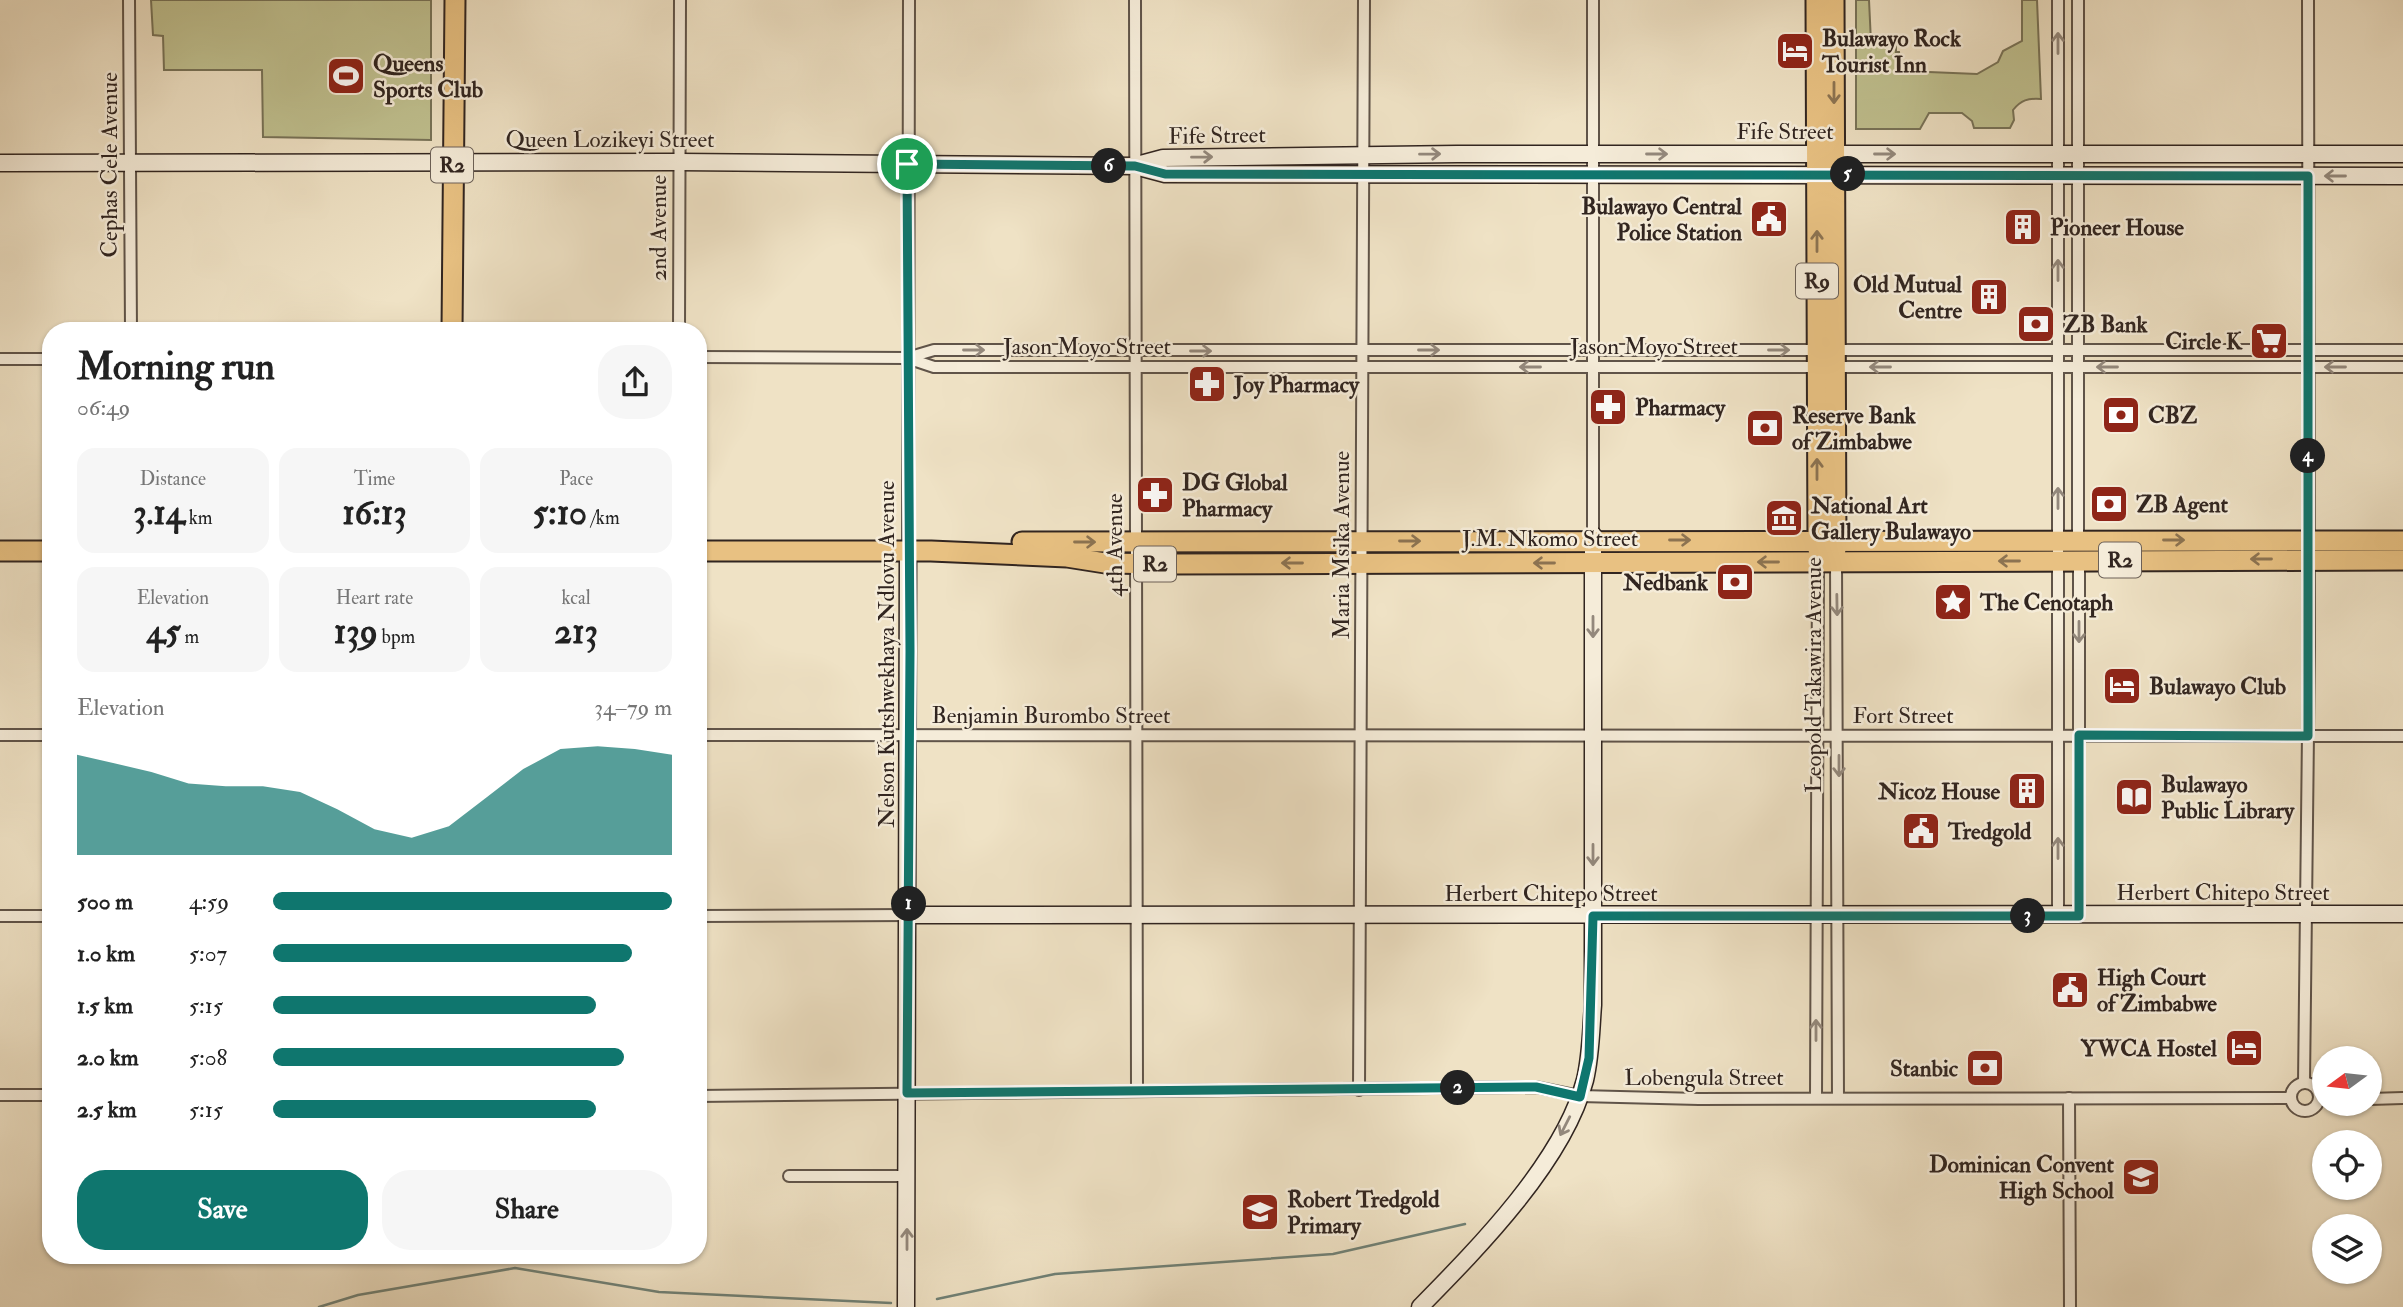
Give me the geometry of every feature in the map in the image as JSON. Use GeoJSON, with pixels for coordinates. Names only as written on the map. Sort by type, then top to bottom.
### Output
{"type":"FeatureCollection","features":[{"type":"Feature","properties":{"kind":"highway","name":"R2"},"geometry":{"type":"LineString","coordinates":[[452,322],[455,0]]}},
{"type":"Feature","properties":{"kind":"highway","name":"Leopold Takawira Avenue"},"geometry":{"type":"LineString","coordinates":[[1816,0],[1826,174],[1827,561]]}},
{"type":"Feature","properties":{"kind":"highway","name":"Leopold Takawira Avenue"},"geometry":{"type":"LineString","coordinates":[[1825,154],[1833,0]]}},
{"type":"Feature","properties":{"kind":"highway","name":"J.M. Nkomo Street"},"geometry":{"type":"LineString","coordinates":[[707,551],[1135,542],[1593,538],[2078,540],[2309,550],[2403,560]]}},
{"type":"Feature","properties":{"kind":"highway","name":"J.M. Nkomo Street"},"geometry":{"type":"LineString","coordinates":[[707,542],[908,547],[1053,556],[1105,563],[1362,563],[2078,560],[2309,550],[2403,541]]}},
{"type":"Feature","properties":{"kind":"highway"},"geometry":{"type":"LineString","coordinates":[[0,551],[42,551]]}},
{"type":"Feature","properties":{"kind":"street","name":"Cephas Cele Avenue"},"geometry":{"type":"LineString","coordinates":[[129,0],[131,322]]}},
{"type":"Feature","properties":{"kind":"street","name":"2nd Avenue"},"geometry":{"type":"LineString","coordinates":[[679,322],[680,0]]}},
{"type":"Feature","properties":{"kind":"street","name":"Nelson Kutshwekhaya Ndlovu Avenue"},"geometry":{"type":"LineString","coordinates":[[906,1307],[910,735],[907,358],[909,0]]}},
{"type":"Feature","properties":{"kind":"street","name":"4th Avenue"},"geometry":{"type":"LineString","coordinates":[[1135,0],[1137,1091]]}},
{"type":"Feature","properties":{"kind":"street","name":"Maria Msika Avenue"},"geometry":{"type":"LineString","coordinates":[[1359,1090],[1364,0]]}},
{"type":"Feature","properties":{"kind":"street"},"geometry":{"type":"LineString","coordinates":[[1420,1307],[1472,1254],[1517,1200],[1560,1136],[1580,1097],[1589,1058],[1593,916],[1593,0]]}},
{"type":"Feature","properties":{"kind":"street"},"geometry":{"type":"LineString","coordinates":[[2058,0],[2058,916]]}},
{"type":"Feature","properties":{"kind":"street"},"geometry":{"type":"LineString","coordinates":[[2078,0],[2079,916]]}},
{"type":"Feature","properties":{"kind":"street"},"geometry":{"type":"LineString","coordinates":[[2291,1098],[2294,1088],[2304,1083],[2309,550],[2308,0]]}},
{"type":"Feature","properties":{"kind":"street","name":"Fife Street"},"geometry":{"type":"LineString","coordinates":[[1135,166],[1163,158],[1364,155],[2403,154]]}},
{"type":"Feature","properties":{"kind":"street","name":"Queen Lozikeyi Street"},"geometry":{"type":"LineString","coordinates":[[0,163],[453,161],[1135,166]]}},
{"type":"Feature","properties":{"kind":"street","name":"Fife Street"},"geometry":{"type":"LineString","coordinates":[[1135,166],[1165,174],[2403,176]]}},
{"type":"Feature","properties":{"kind":"street","name":"Jason Moyo Street"},"geometry":{"type":"LineString","coordinates":[[707,357],[907,358],[934,350],[1593,351],[2058,368],[2403,368]]}},
{"type":"Feature","properties":{"kind":"street","name":"Jason Moyo Street"},"geometry":{"type":"LineString","coordinates":[[907,358],[934,367],[1593,367],[2058,350],[2403,350]]}},
{"type":"Feature","properties":{"kind":"street"},"geometry":{"type":"LineString","coordinates":[[0,359],[42,359]]}},
{"type":"Feature","properties":{"kind":"street","name":"Leopold Takawira Avenue"},"geometry":{"type":"LineString","coordinates":[[1816,1098],[1817,736],[1827,561]]}},
{"type":"Feature","properties":{"kind":"street","name":"Leopold Takawira Avenue"},"geometry":{"type":"LineString","coordinates":[[1827,561],[1839,736],[1838,1098]]}},
{"type":"Feature","properties":{"kind":"street"},"geometry":{"type":"LineString","coordinates":[[0,734],[42,735]]}},
{"type":"Feature","properties":{"kind":"street","name":"Benjamin Burombo Street"},"geometry":{"type":"LineString","coordinates":[[707,734],[1361,737]]}},
{"type":"Feature","properties":{"kind":"street","name":"Fort Street"},"geometry":{"type":"LineString","coordinates":[[1361,737],[2403,736]]}},
{"type":"Feature","properties":{"kind":"street","name":"Herbert Chitepo Street"},"geometry":{"type":"LineString","coordinates":[[707,916],[2403,914]]}},
{"type":"Feature","properties":{"kind":"street"},"geometry":{"type":"LineString","coordinates":[[0,916],[42,916]]}},
{"type":"Feature","properties":{"kind":"street","name":"Lobengula Street"},"geometry":{"type":"LineString","coordinates":[[2304,1083],[2312,1086]]}},
{"type":"Feature","properties":{"kind":"street","name":"Lobengula Street"},"geometry":{"type":"LineString","coordinates":[[707,1096],[1536,1087],[1580,1097],[2291,1098],[2297,1109],[2312,1110]]}},
{"type":"Feature","properties":{"kind":"street"},"geometry":{"type":"LineString","coordinates":[[0,1095],[42,1095]]}},
{"type":"Feature","properties":{"kind":"street"},"geometry":{"type":"LineString","coordinates":[[2069,1098],[2070,1307]]}},
{"type":"Feature","properties":{"kind":"street"},"geometry":{"type":"LineString","coordinates":[[2382,1099],[2403,1098]]}},
{"type":"Feature","properties":{"kind":"street"},"geometry":{"type":"LineString","coordinates":[[789,1176],[907,1176]]}},
{"type":"Feature","properties":{"kind":"green space","name":"Queens Sports Club"},"geometry":{"type":"Polygon","coordinates":[[[151,0],[431,0],[431,140],[263,137],[262,70],[164,70],[163,36],[153,35],[151,0]]]}},
{"type":"Feature","properties":{"kind":"green space"},"geometry":{"type":"Polygon","coordinates":[[[1856,0],[1869,0],[1871,42],[1896,43],[1896,52],[1899,52],[1905,71],[1977,74],[1998,62],[2003,51],[2022,41],[2022,0],[2037,0],[2041,99],[2025,100],[2019,104],[2013,110],[2014,120],[2010,128],[1974,128],[1972,121],[1962,113],[1929,113],[1920,129],[1856,129],[1856,0]]]}},
{"type":"Feature","properties":{"kind":"waterway"},"geometry":{"type":"LineString","coordinates":[[937,1299],[1055,1274],[1333,1254],[1465,1224]]}},
{"type":"Feature","properties":{"kind":"waterway"},"geometry":{"type":"LineString","coordinates":[[319,1307],[358,1295],[515,1268],[659,1292],[891,1303]]}},
{"type":"Feature","properties":{"kind":"place","name":"Bulawayo Rock Tourist Inn"},"geometry":{"type":"Point","coordinates":[1795,51]}},
{"type":"Feature","properties":{"kind":"place","name":"Queens Sports Club"},"geometry":{"type":"Point","coordinates":[346,76]}},
{"type":"Feature","properties":{"kind":"place","name":"Bulawayo Central Police Station"},"geometry":{"type":"Point","coordinates":[1769,219]}},
{"type":"Feature","properties":{"kind":"place","name":"Pioneer House"},"geometry":{"type":"Point","coordinates":[2023,227]}},
{"type":"Feature","properties":{"kind":"place","name":"Old Mutual Centre"},"geometry":{"type":"Point","coordinates":[1989,297]}},
{"type":"Feature","properties":{"kind":"place","name":"ZB Bank"},"geometry":{"type":"Point","coordinates":[2036,324]}},
{"type":"Feature","properties":{"kind":"place","name":"Circle K"},"geometry":{"type":"Point","coordinates":[2269,341]}},
{"type":"Feature","properties":{"kind":"place","name":"Joy Pharmacy"},"geometry":{"type":"Point","coordinates":[1207,384]}},
{"type":"Feature","properties":{"kind":"place","name":"Pharmacy"},"geometry":{"type":"Point","coordinates":[1608,407]}},
{"type":"Feature","properties":{"kind":"place","name":"CBZ"},"geometry":{"type":"Point","coordinates":[2121,415]}},
{"type":"Feature","properties":{"kind":"place","name":"Reserve Bank of Zimbabwe"},"geometry":{"type":"Point","coordinates":[1765,428]}},
{"type":"Feature","properties":{"kind":"place","name":"DG Global Pharmacy"},"geometry":{"type":"Point","coordinates":[1155,495]}},
{"type":"Feature","properties":{"kind":"place","name":"ZB Agent"},"geometry":{"type":"Point","coordinates":[2109,504]}},
{"type":"Feature","properties":{"kind":"place","name":"National Art Gallery Bulawayo"},"geometry":{"type":"Point","coordinates":[1784,518]}},
{"type":"Feature","properties":{"kind":"place","name":"Nedbank"},"geometry":{"type":"Point","coordinates":[1735,582]}},
{"type":"Feature","properties":{"kind":"place","name":"The Cenotaph"},"geometry":{"type":"Point","coordinates":[1953,602]}},
{"type":"Feature","properties":{"kind":"place","name":"Bulawayo Club"},"geometry":{"type":"Point","coordinates":[2122,686]}},
{"type":"Feature","properties":{"kind":"place","name":"Nicoz House"},"geometry":{"type":"Point","coordinates":[2027,791]}},
{"type":"Feature","properties":{"kind":"place","name":"Bulawayo Public Library"},"geometry":{"type":"Point","coordinates":[2134,797]}},
{"type":"Feature","properties":{"kind":"place","name":"Tredgold"},"geometry":{"type":"Point","coordinates":[1921,831]}},
{"type":"Feature","properties":{"kind":"place","name":"High Court of Zimbabwe"},"geometry":{"type":"Point","coordinates":[2070,990]}},
{"type":"Feature","properties":{"kind":"place","name":"YWCA Hostel"},"geometry":{"type":"Point","coordinates":[2244,1048]}},
{"type":"Feature","properties":{"kind":"place","name":"Stanbic"},"geometry":{"type":"Point","coordinates":[1985,1068]}},
{"type":"Feature","properties":{"kind":"place","name":"Dominican Convent High School"},"geometry":{"type":"Point","coordinates":[2141,1177]}},
{"type":"Feature","properties":{"kind":"place","name":"Robert Tredgold Primary"},"geometry":{"type":"Point","coordinates":[1260,1212]}},
{"type":"Feature","properties":{"kind":"route"},"geometry":{"type":"LineString","coordinates":[[907,164],[1135,166],[1165,174],[1492,172],[2308,176],[2308,736],[2079,735],[2079,916],[1593,916],[1593,1005],[1589,1058],[1580,1097],[1536,1087],[907,1093],[910,651],[907,164]]}}]}
